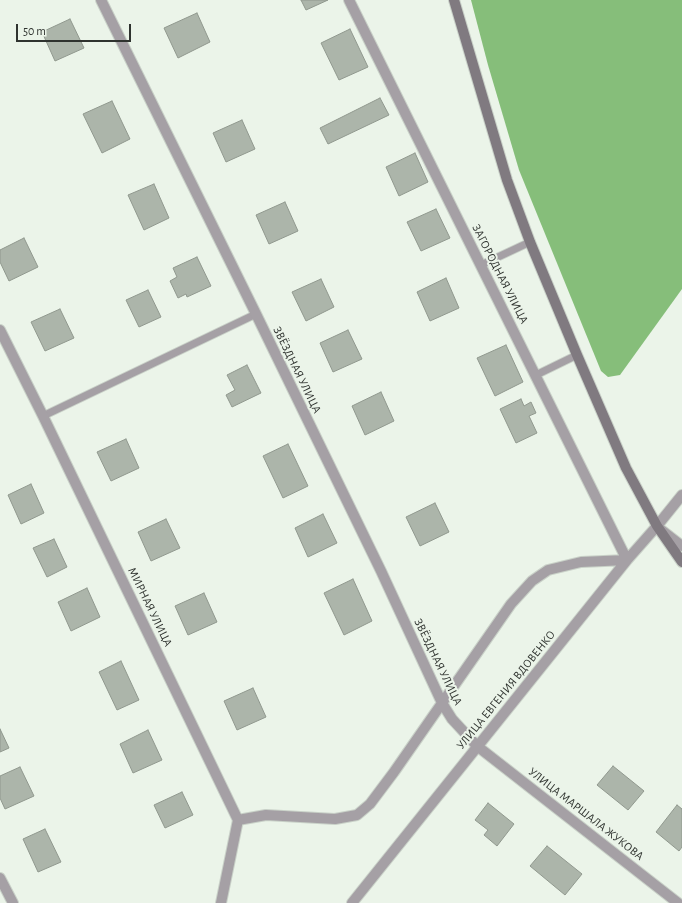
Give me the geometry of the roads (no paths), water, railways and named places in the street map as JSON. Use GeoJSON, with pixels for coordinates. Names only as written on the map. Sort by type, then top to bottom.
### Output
{"type":"FeatureCollection","features":[{"type":"Feature","properties":{"kind":"street","name":"ЗВЁЗДНАЯ УЛИЦА"},"geometry":{"type":"LineString","coordinates":[[100,0],[256,314],[381,571],[442,703],[452,719],[477,746]]}},
{"type":"Feature","properties":{"kind":"street","name":"ЗАГОРОДНАЯ УЛИЦА"},"geometry":{"type":"LineString","coordinates":[[349,0],[627,560]]}},
{"type":"Feature","properties":{"kind":"street"},"geometry":{"type":"LineString","coordinates":[[454,0],[507,180],[530,242],[626,468],[657,526],[682,562]]}},
{"type":"Feature","properties":{"kind":"street","name":"МИРНАЯ УЛИЦА"},"geometry":{"type":"LineString","coordinates":[[0,330],[238,820]]}},
{"type":"Feature","properties":{"kind":"street","name":"УЛИЦА ЕВГЕНИЯ ВДОВЕНКО"},"geometry":{"type":"LineString","coordinates":[[352,903],[627,560],[682,495]]}},
{"type":"Feature","properties":{"kind":"street"},"geometry":{"type":"LineString","coordinates":[[657,526],[682,546]]}},
{"type":"Feature","properties":{"kind":"street"},"geometry":{"type":"LineString","coordinates":[[221,903],[238,820],[266,816],[335,819],[357,815],[370,804],[511,604],[532,581],[548,570],[581,562],[627,560]]}},
{"type":"Feature","properties":{"kind":"street","name":"УЛИЦА МАРШАЛА ЖУКОВА"},"geometry":{"type":"LineString","coordinates":[[477,746],[678,903]]}},
{"type":"Feature","properties":{"kind":"street"},"geometry":{"type":"LineString","coordinates":[[0,878],[13,903]]}},
{"type":"Feature","properties":{"kind":"lane"},"geometry":{"type":"LineString","coordinates":[[481,265],[530,242]]}},
{"type":"Feature","properties":{"kind":"lane"},"geometry":{"type":"LineString","coordinates":[[43,416],[256,314]]}},
{"type":"Feature","properties":{"kind":"lane"},"geometry":{"type":"LineString","coordinates":[[536,375],[577,355]]}}]}
